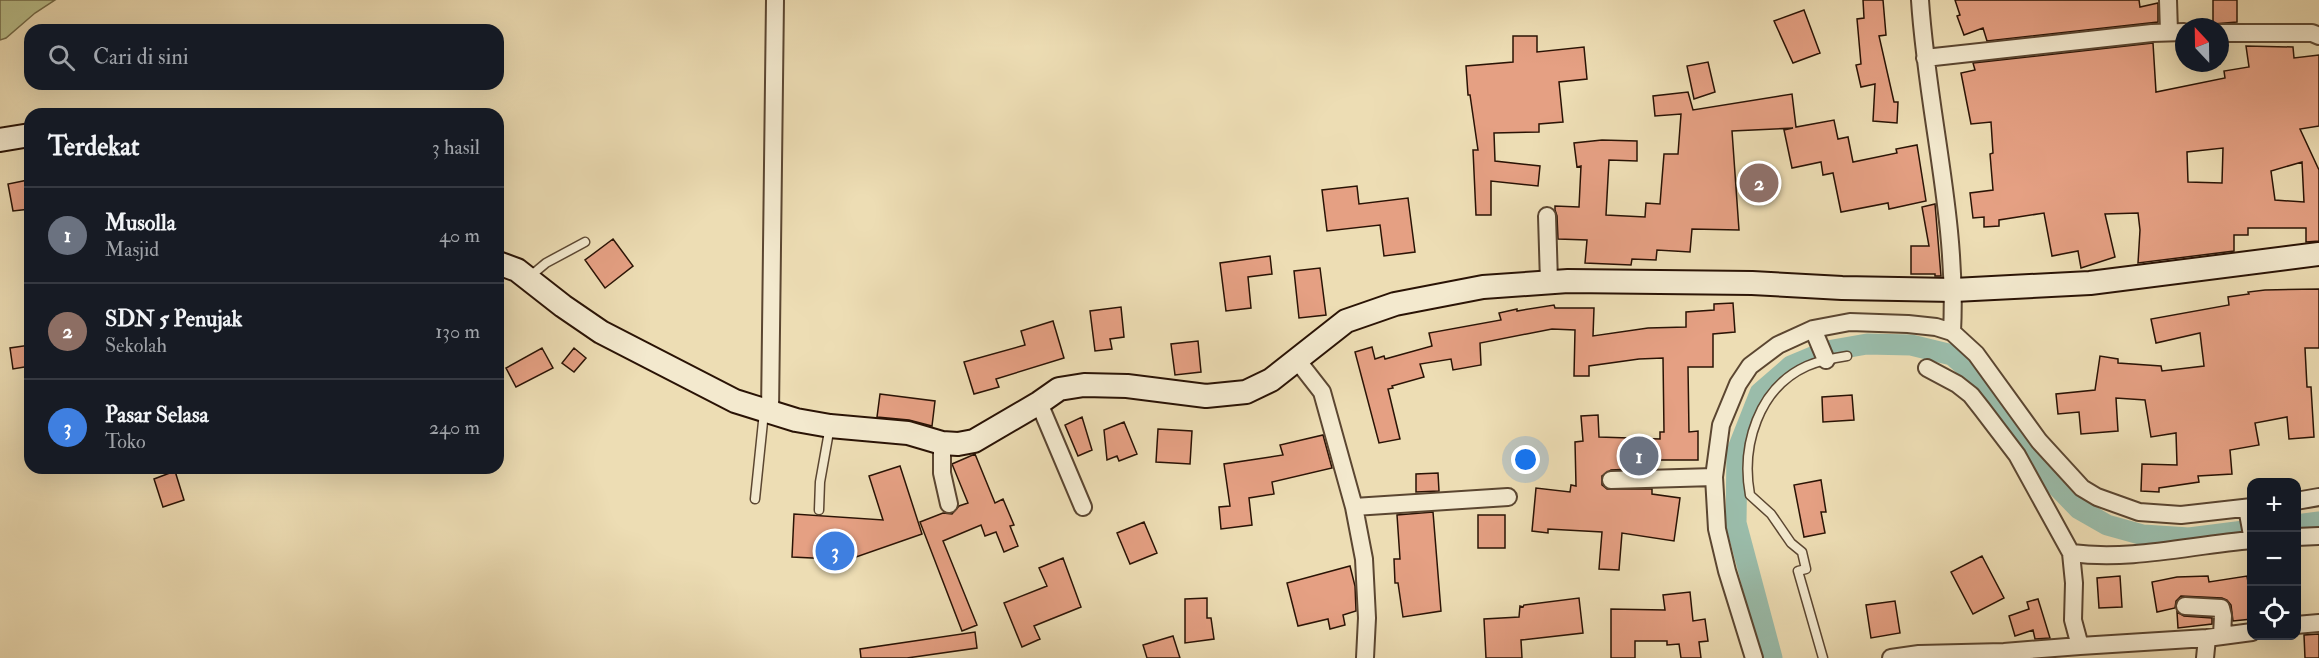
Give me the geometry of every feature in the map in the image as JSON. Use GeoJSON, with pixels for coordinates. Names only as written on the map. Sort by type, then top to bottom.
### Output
{"type":"FeatureCollection","features":[{"type":"Feature","properties":{"kind":"street"},"geometry":{"type":"LineString","coordinates":[[767,412],[775,0]]}},
{"type":"Feature","properties":{"kind":"street"},"geometry":{"type":"LineString","coordinates":[[1920,0],[1954,290],[1952,332]]}},
{"type":"Feature","properties":{"kind":"street"},"geometry":{"type":"LineString","coordinates":[[2168,0],[2175,28]]}},
{"type":"Feature","properties":{"kind":"street"},"geometry":{"type":"LineString","coordinates":[[1925,58],[2175,32]]}},
{"type":"Feature","properties":{"kind":"street"},"geometry":{"type":"LineString","coordinates":[[2229,33],[2312,33],[2319,36]]}},
{"type":"Feature","properties":{"kind":"street"},"geometry":{"type":"LineString","coordinates":[[0,140],[24,136]]}},
{"type":"Feature","properties":{"kind":"street"},"geometry":{"type":"LineString","coordinates":[[1547,216],[1549,282]]}},
{"type":"Feature","properties":{"kind":"street"},"geometry":{"type":"LineString","coordinates":[[504,265],[517,270],[601,332],[735,401],[767,412],[830,426],[908,433],[958,444],[974,441],[1059,389],[1084,385],[1127,386],[1206,396],[1246,392],[1271,380],[1346,321],[1395,304],[1483,287],[1549,282],[1752,283],[1842,288],[1954,290],[2090,283],[2319,255]]}},
{"type":"Feature","properties":{"kind":"street"},"geometry":{"type":"LineString","coordinates":[[1754,658],[1716,528],[1714,477],[1721,425],[1738,384],[1750,366],[1763,355],[1778,345],[1814,331],[1850,322],[1936,327],[1952,332],[1976,354],[2028,449],[2071,553],[2074,583],[2073,620],[2080,646]]}},
{"type":"Feature","properties":{"kind":"street"},"geometry":{"type":"LineString","coordinates":[[1814,331],[1825,357]]}},
{"type":"Feature","properties":{"kind":"street"},"geometry":{"type":"LineString","coordinates":[[1297,360],[1322,392],[1354,507],[1364,559],[1367,618],[1365,658]]}},
{"type":"Feature","properties":{"kind":"street"},"geometry":{"type":"LineString","coordinates":[[1928,368],[1971,394],[2028,449],[2097,497],[2139,512],[2181,515],[2247,509]]}},
{"type":"Feature","properties":{"kind":"street"},"geometry":{"type":"LineString","coordinates":[[1039,403],[1083,507]]}},
{"type":"Feature","properties":{"kind":"street"},"geometry":{"type":"LineString","coordinates":[[942,442],[942,473],[950,504]]}},
{"type":"Feature","properties":{"kind":"street"},"geometry":{"type":"LineString","coordinates":[[1611,480],[1714,477]]}},
{"type":"Feature","properties":{"kind":"street"},"geometry":{"type":"LineString","coordinates":[[1354,507],[1508,497]]}},
{"type":"Feature","properties":{"kind":"street"},"geometry":{"type":"LineString","coordinates":[[2301,500],[2319,497]]}},
{"type":"Feature","properties":{"kind":"street"},"geometry":{"type":"LineString","coordinates":[[2301,537],[2319,536]]}},
{"type":"Feature","properties":{"kind":"street"},"geometry":{"type":"LineString","coordinates":[[2071,553],[2133,555],[2247,541]]}},
{"type":"Feature","properties":{"kind":"street"},"geometry":{"type":"LineString","coordinates":[[2185,606],[2221,608],[2223,616],[2205,658]]}},
{"type":"Feature","properties":{"kind":"street"},"geometry":{"type":"LineString","coordinates":[[2301,625],[2319,623]]}},
{"type":"Feature","properties":{"kind":"street"},"geometry":{"type":"LineString","coordinates":[[1891,658],[2080,646],[2106,651],[2247,633]]}},
{"type":"Feature","properties":{"kind":"lane"},"geometry":{"type":"LineString","coordinates":[[528,278],[546,263],[585,242]]}},
{"type":"Feature","properties":{"kind":"lane"},"geometry":{"type":"LineString","coordinates":[[1823,658],[1798,571],[1806,569],[1802,552],[1791,543],[1771,514],[1750,495],[1747,455],[1755,423],[1769,398],[1793,374],[1825,357],[1847,356]]}},
{"type":"Feature","properties":{"kind":"lane"},"geometry":{"type":"LineString","coordinates":[[755,499],[767,412]]}},
{"type":"Feature","properties":{"kind":"lane"},"geometry":{"type":"LineString","coordinates":[[819,510],[820,482],[830,426]]}},
{"type":"Feature","properties":{"kind":"green space"},"geometry":{"type":"Polygon","coordinates":[[[0,0],[55,0],[35,13],[6,38],[0,40],[0,0]]]}},
{"type":"Feature","properties":{"kind":"building"},"geometry":{"type":"Polygon","coordinates":[[[1863,0],[1883,0],[1886,35],[1879,36],[1894,102],[1898,102],[1897,123],[1873,121],[1875,84],[1861,87],[1856,65],[1861,64],[1857,19],[1864,18],[1863,0]]]}},
{"type":"Feature","properties":{"kind":"building"},"geometry":{"type":"Polygon","coordinates":[[[1955,0],[2139,0],[2140,7],[2158,3],[2158,22],[1987,41],[1983,28],[1964,35],[1957,16],[1960,15],[1955,0]]]}},
{"type":"Feature","properties":{"kind":"building"},"geometry":{"type":"Polygon","coordinates":[[[2213,0],[2237,0],[2237,22],[2229,23],[2229,18],[2213,18],[2213,0]]]}},
{"type":"Feature","properties":{"kind":"building"},"geometry":{"type":"Polygon","coordinates":[[[1804,10],[1820,53],[1793,63],[1774,21],[1804,10]]]}},
{"type":"Feature","properties":{"kind":"building"},"geometry":{"type":"Polygon","coordinates":[[[1513,36],[1537,36],[1537,52],[1584,47],[1587,79],[1559,82],[1563,122],[1539,124],[1539,132],[1494,133],[1495,161],[1540,166],[1538,186],[1491,181],[1491,215],[1476,215],[1473,150],[1478,150],[1470,95],[1468,95],[1466,66],[1513,62],[1513,36]]]}},
{"type":"Feature","properties":{"kind":"building"},"geometry":{"type":"Polygon","coordinates":[[[2153,43],[2156,92],[2225,78],[2224,72],[2249,67],[2246,46],[2293,47],[2294,58],[2319,55],[2319,126],[2300,129],[2319,170],[2319,241],[2306,242],[2306,228],[2248,228],[2248,235],[2234,235],[2234,251],[2138,263],[2140,230],[2138,213],[2105,214],[2115,257],[2081,268],[2078,251],[2052,256],[2044,213],[1999,220],[1999,226],[1984,227],[1984,217],[1973,218],[1970,193],[1993,190],[1990,154],[1993,153],[1991,122],[1971,124],[1961,73],[1975,70],[1973,63],[2153,43]],[[2223,148],[2187,152],[2188,182],[2222,183],[2223,148]],[[2302,162],[2271,171],[2275,200],[2304,202],[2302,162]]]}},
{"type":"Feature","properties":{"kind":"building"},"geometry":{"type":"Polygon","coordinates":[[[1708,62],[1715,92],[1694,99],[1687,66],[1708,62]]]}},
{"type":"Feature","properties":{"kind":"building"},"geometry":{"type":"Polygon","coordinates":[[[1688,92],[1693,110],[1792,94],[1796,127],[1834,120],[1838,139],[1848,137],[1853,162],[1897,153],[1896,149],[1917,145],[1926,201],[1889,209],[1888,203],[1841,212],[1833,173],[1823,175],[1821,162],[1792,168],[1784,130],[1793,128],[1732,131],[1739,230],[1692,229],[1690,252],[1657,250],[1656,260],[1632,259],[1631,265],[1585,263],[1587,240],[1558,239],[1555,210],[1555,206],[1579,207],[1581,166],[1577,167],[1574,143],[1602,140],[1637,141],[1637,161],[1609,160],[1606,215],[1645,217],[1646,203],[1660,204],[1664,154],[1678,154],[1681,114],[1655,116],[1653,96],[1688,92]]]}},
{"type":"Feature","properties":{"kind":"building"},"geometry":{"type":"Polygon","coordinates":[[[24,181],[24,210],[13,211],[8,184],[24,181]]]}},
{"type":"Feature","properties":{"kind":"building"},"geometry":{"type":"Polygon","coordinates":[[[1357,186],[1359,204],[1408,198],[1415,252],[1384,256],[1380,225],[1327,231],[1322,190],[1357,186]]]}},
{"type":"Feature","properties":{"kind":"building"},"geometry":{"type":"Polygon","coordinates":[[[1935,204],[1941,276],[1911,274],[1911,246],[1929,246],[1922,207],[1935,204]]]}},
{"type":"Feature","properties":{"kind":"building"},"geometry":{"type":"Polygon","coordinates":[[[613,239],[633,266],[605,288],[585,260],[613,239]]]}},
{"type":"Feature","properties":{"kind":"building"},"geometry":{"type":"Polygon","coordinates":[[[1270,256],[1272,274],[1248,277],[1251,308],[1226,311],[1220,263],[1270,256]]]}},
{"type":"Feature","properties":{"kind":"building"},"geometry":{"type":"Polygon","coordinates":[[[1320,268],[1326,315],[1299,318],[1294,271],[1320,268]]]}},
{"type":"Feature","properties":{"kind":"building"},"geometry":{"type":"Polygon","coordinates":[[[2319,289],[2319,348],[2305,348],[2307,387],[2311,387],[2314,437],[2289,439],[2287,417],[2255,423],[2259,445],[2230,450],[2232,474],[2198,476],[2199,482],[2159,488],[2159,492],[2141,491],[2142,464],[2177,465],[2176,433],[2151,437],[2145,400],[2116,398],[2118,431],[2081,434],[2079,412],[2058,414],[2056,394],[2095,390],[2100,356],[2118,359],[2118,363],[2161,366],[2162,371],[2204,366],[2200,333],[2156,343],[2151,319],[2229,305],[2228,297],[2249,294],[2248,292],[2319,289]]]}},
{"type":"Feature","properties":{"kind":"building"},"geometry":{"type":"Polygon","coordinates":[[[1733,303],[1735,332],[1713,334],[1713,367],[1688,367],[1689,432],[1698,431],[1698,460],[1653,460],[1653,468],[1611,470],[1602,476],[1602,485],[1607,489],[1652,489],[1652,494],[1680,498],[1674,541],[1622,533],[1619,570],[1599,569],[1602,532],[1548,529],[1548,533],[1532,531],[1536,488],[1570,492],[1571,485],[1576,486],[1575,442],[1583,441],[1581,416],[1598,415],[1599,437],[1660,439],[1660,432],[1664,432],[1663,358],[1589,366],[1589,376],[1574,376],[1575,330],[1552,329],[1480,343],[1481,365],[1453,370],[1451,359],[1420,364],[1424,377],[1388,389],[1400,439],[1379,443],[1355,352],[1372,347],[1375,359],[1384,356],[1385,359],[1432,346],[1429,333],[1501,320],[1499,313],[1517,309],[1517,311],[1554,305],[1555,308],[1594,308],[1593,336],[1648,328],[1686,327],[1686,312],[1714,310],[1714,304],[1733,303]]]}},
{"type":"Feature","properties":{"kind":"building"},"geometry":{"type":"Polygon","coordinates":[[[1121,307],[1124,337],[1110,339],[1112,349],[1095,351],[1090,311],[1121,307]]]}},
{"type":"Feature","properties":{"kind":"building"},"geometry":{"type":"Polygon","coordinates":[[[1053,321],[1064,358],[996,379],[999,387],[974,394],[964,362],[1025,345],[1021,331],[1053,321]]]}},
{"type":"Feature","properties":{"kind":"building"},"geometry":{"type":"Polygon","coordinates":[[[1198,341],[1201,372],[1175,375],[1171,344],[1198,341]]]}},
{"type":"Feature","properties":{"kind":"building"},"geometry":{"type":"Polygon","coordinates":[[[24,346],[24,367],[13,369],[10,348],[24,346]]]}},
{"type":"Feature","properties":{"kind":"building"},"geometry":{"type":"Polygon","coordinates":[[[542,348],[553,368],[516,387],[506,368],[542,348]]]}},
{"type":"Feature","properties":{"kind":"building"},"geometry":{"type":"Polygon","coordinates":[[[574,348],[586,358],[574,372],[562,363],[574,348]]]}},
{"type":"Feature","properties":{"kind":"building"},"geometry":{"type":"Polygon","coordinates":[[[880,394],[935,401],[932,426],[909,420],[877,417],[880,394]]]}},
{"type":"Feature","properties":{"kind":"building"},"geometry":{"type":"Polygon","coordinates":[[[1852,395],[1854,420],[1823,422],[1822,397],[1852,395]]]}},
{"type":"Feature","properties":{"kind":"building"},"geometry":{"type":"Polygon","coordinates":[[[1082,417],[1092,450],[1078,456],[1065,425],[1082,417]]]}},
{"type":"Feature","properties":{"kind":"building"},"geometry":{"type":"Polygon","coordinates":[[[1124,422],[1137,454],[1119,461],[1117,456],[1107,460],[1104,430],[1124,422]]]}},
{"type":"Feature","properties":{"kind":"building"},"geometry":{"type":"Polygon","coordinates":[[[1158,429],[1192,431],[1190,464],[1156,462],[1158,429]]]}},
{"type":"Feature","properties":{"kind":"building"},"geometry":{"type":"Polygon","coordinates":[[[1323,435],[1332,468],[1272,482],[1274,494],[1249,498],[1252,525],[1221,529],[1219,507],[1230,506],[1224,464],[1283,455],[1280,445],[1323,435]]]}},
{"type":"Feature","properties":{"kind":"building"},"geometry":{"type":"Polygon","coordinates":[[[975,454],[995,503],[1003,499],[1014,525],[1010,526],[1018,546],[1004,552],[996,532],[985,536],[981,525],[943,541],[977,625],[962,631],[920,522],[943,513],[952,514],[959,506],[968,503],[952,464],[975,454]]]}},
{"type":"Feature","properties":{"kind":"building"},"geometry":{"type":"Polygon","coordinates":[[[900,466],[922,534],[853,558],[853,560],[792,557],[794,514],[883,520],[869,476],[900,466]]]}},
{"type":"Feature","properties":{"kind":"building"},"geometry":{"type":"Polygon","coordinates":[[[1438,473],[1439,491],[1416,492],[1416,474],[1438,473]]]}},
{"type":"Feature","properties":{"kind":"building"},"geometry":{"type":"Polygon","coordinates":[[[167,474],[176,474],[184,500],[163,507],[154,479],[167,474]]]}},
{"type":"Feature","properties":{"kind":"building"},"geometry":{"type":"Polygon","coordinates":[[[1821,480],[1826,512],[1821,512],[1825,533],[1804,537],[1794,485],[1821,480]]]}},
{"type":"Feature","properties":{"kind":"building"},"geometry":{"type":"Polygon","coordinates":[[[1433,512],[1441,611],[1403,617],[1398,583],[1395,583],[1394,559],[1400,559],[1397,515],[1433,512]]]}},
{"type":"Feature","properties":{"kind":"building"},"geometry":{"type":"Polygon","coordinates":[[[1478,515],[1505,515],[1505,548],[1478,548],[1478,515]]]}},
{"type":"Feature","properties":{"kind":"building"},"geometry":{"type":"Polygon","coordinates":[[[1144,522],[1157,553],[1130,564],[1117,533],[1144,522]]]}},
{"type":"Feature","properties":{"kind":"building"},"geometry":{"type":"Polygon","coordinates":[[[1982,556],[2004,598],[1973,614],[1951,572],[1982,556]]]}},
{"type":"Feature","properties":{"kind":"building"},"geometry":{"type":"Polygon","coordinates":[[[1063,558],[1081,607],[1034,626],[1040,639],[1022,647],[1004,603],[1047,586],[1039,568],[1063,558]]]}},
{"type":"Feature","properties":{"kind":"building"},"geometry":{"type":"Polygon","coordinates":[[[1350,566],[1355,586],[1356,611],[1343,615],[1345,625],[1330,629],[1328,619],[1298,626],[1287,583],[1350,566]]]}},
{"type":"Feature","properties":{"kind":"building"},"geometry":{"type":"Polygon","coordinates":[[[2120,576],[2122,607],[2099,608],[2097,578],[2120,576]]]}},
{"type":"Feature","properties":{"kind":"building"},"geometry":{"type":"Polygon","coordinates":[[[2208,576],[2209,582],[2247,576],[2247,620],[2233,621],[2231,605],[2222,598],[2181,596],[2176,601],[2175,608],[2157,612],[2152,582],[2177,577],[2208,576]]]}},
{"type":"Feature","properties":{"kind":"building"},"geometry":{"type":"Polygon","coordinates":[[[1690,592],[1693,621],[1705,619],[1708,641],[1699,642],[1701,658],[1681,658],[1679,644],[1667,645],[1667,641],[1635,641],[1635,658],[1611,658],[1611,609],[1665,610],[1663,595],[1690,592]]]}},
{"type":"Feature","properties":{"kind":"building"},"geometry":{"type":"Polygon","coordinates":[[[1207,598],[1207,618],[1211,618],[1214,639],[1185,643],[1185,599],[1207,598]]]}},
{"type":"Feature","properties":{"kind":"building"},"geometry":{"type":"Polygon","coordinates":[[[1579,598],[1583,633],[1521,640],[1522,658],[1486,658],[1484,619],[1519,617],[1520,606],[1579,598]]]}},
{"type":"Feature","properties":{"kind":"building"},"geometry":{"type":"Polygon","coordinates":[[[2038,599],[2050,638],[2035,639],[2033,630],[2015,636],[2009,616],[2029,609],[2027,602],[2038,599]]]}},
{"type":"Feature","properties":{"kind":"building"},"geometry":{"type":"Polygon","coordinates":[[[1895,601],[1900,633],[1871,638],[1866,605],[1895,601]]]}},
{"type":"Feature","properties":{"kind":"building"},"geometry":{"type":"Polygon","coordinates":[[[2177,612],[2184,616],[2212,618],[2212,624],[2178,628],[2177,612]]]}},
{"type":"Feature","properties":{"kind":"building"},"geometry":{"type":"Polygon","coordinates":[[[975,632],[977,648],[907,658],[861,658],[860,649],[975,632]]]}},
{"type":"Feature","properties":{"kind":"building"},"geometry":{"type":"Polygon","coordinates":[[[2319,634],[2319,658],[2305,658],[2304,635],[2319,634]]]}},
{"type":"Feature","properties":{"kind":"building"},"geometry":{"type":"Polygon","coordinates":[[[1173,636],[1180,658],[1147,658],[1143,645],[1173,636]]]}},
{"type":"Feature","properties":{"kind":"waterway"},"geometry":{"type":"LineString","coordinates":[[1772,658],[1736,523],[1737,451],[1760,393],[1791,366],[1827,351],[1867,344],[1911,345],[1952,355],[1978,378],[2049,478],[2079,509],[2107,525],[2143,535],[2189,538],[2247,531]]}},
{"type":"Feature","properties":{"kind":"waterway"},"geometry":{"type":"LineString","coordinates":[[2301,524],[2319,522]]}},
{"type":"Feature","properties":{"kind":"place","name":"SDN 5 Penujak"},"geometry":{"type":"Point","coordinates":[1759,183]}},
{"type":"Feature","properties":{"kind":"place","name":"Musolla"},"geometry":{"type":"Point","coordinates":[1639,456]}},
{"type":"Feature","properties":{"kind":"place","name":"Pasar Selasa"},"geometry":{"type":"Point","coordinates":[835,551]}}]}
